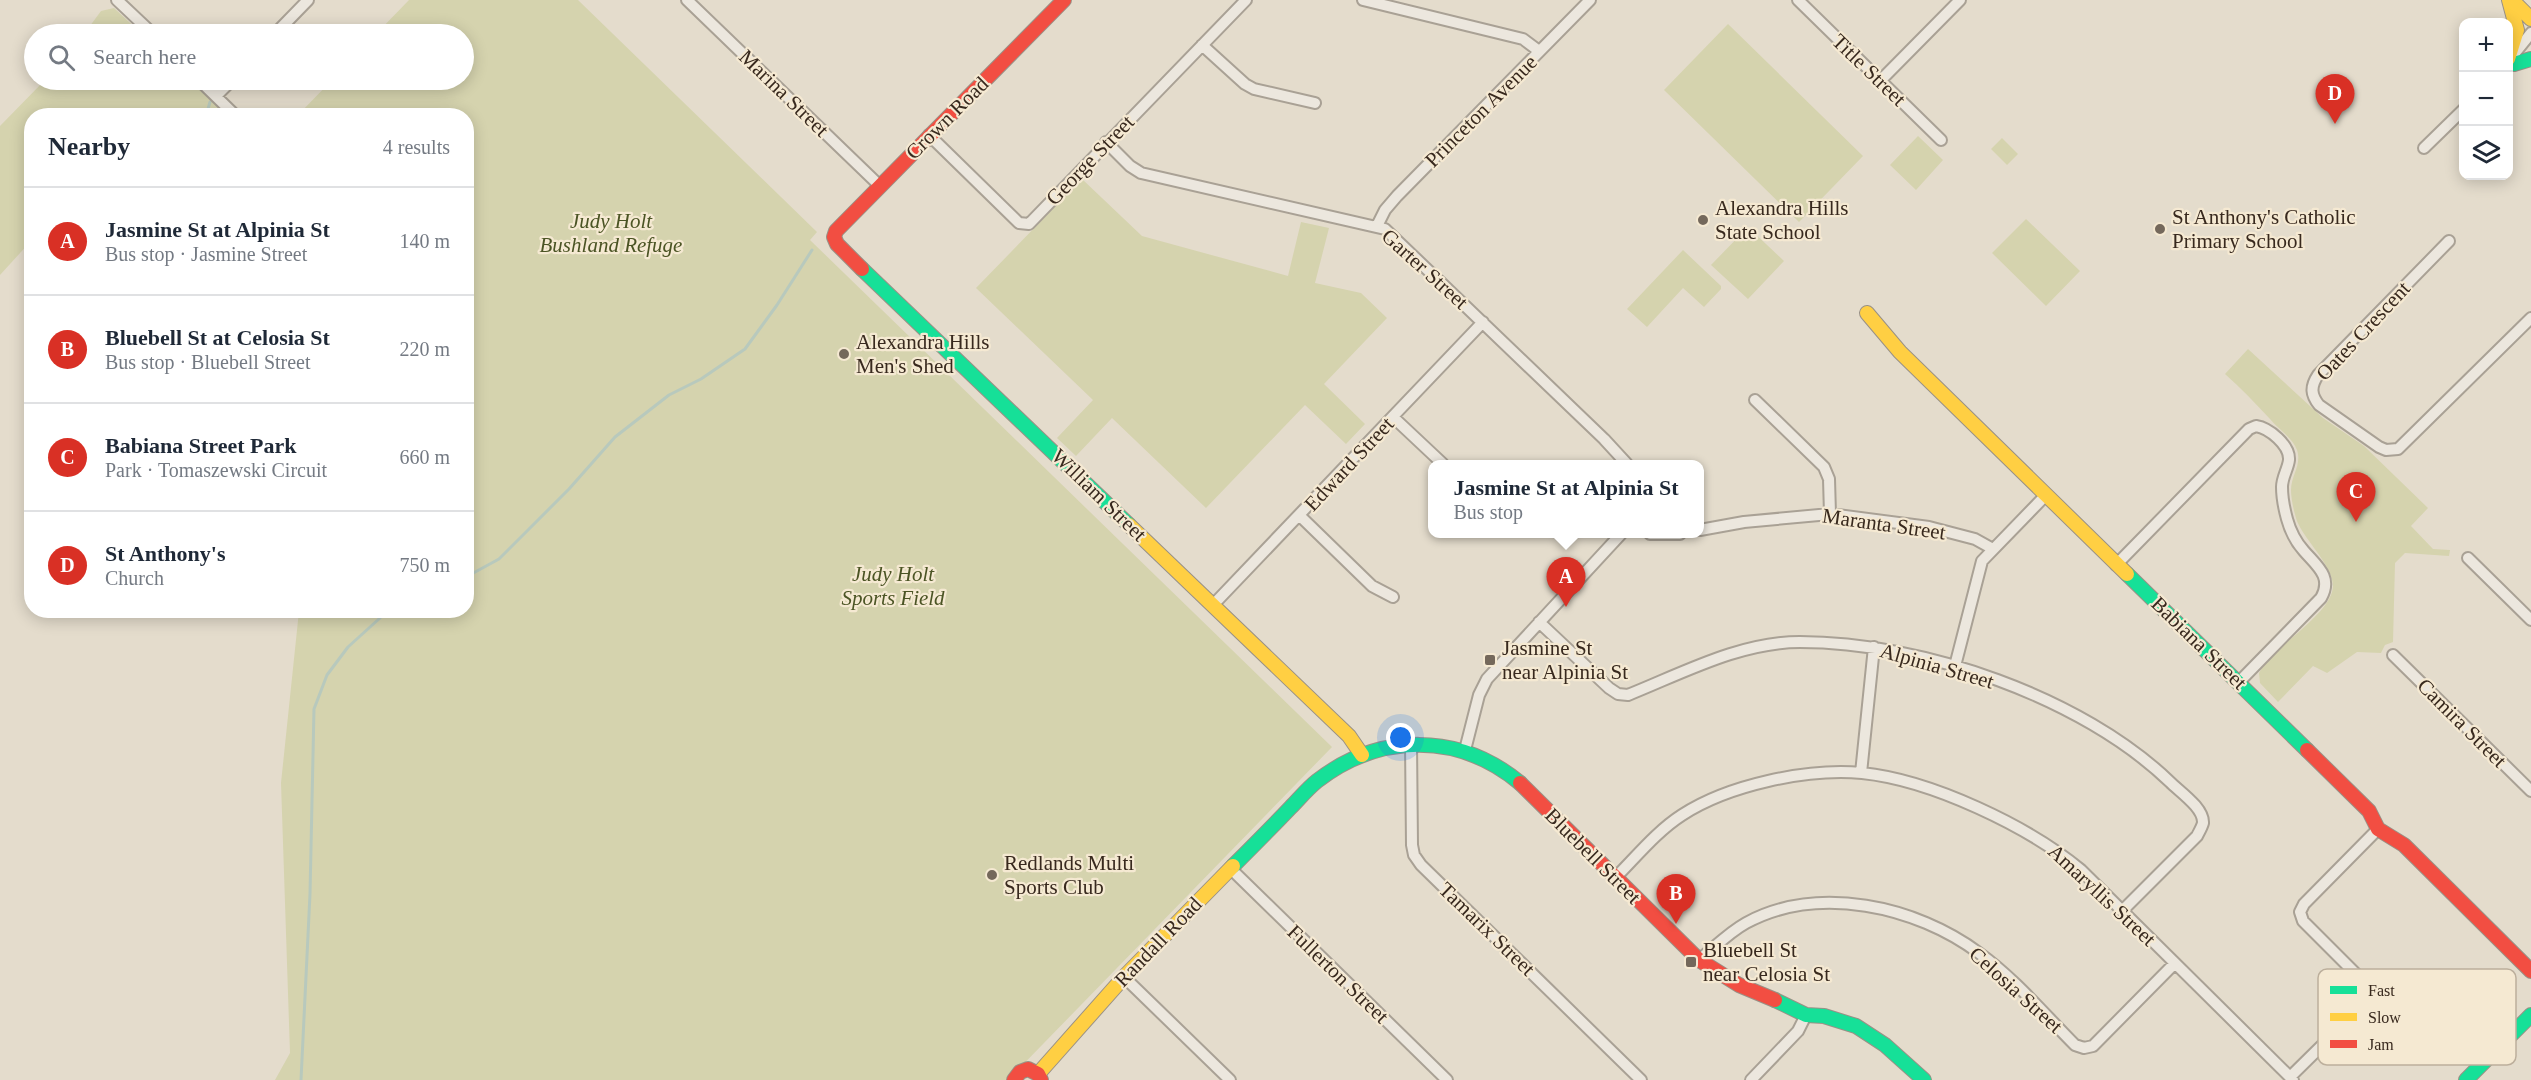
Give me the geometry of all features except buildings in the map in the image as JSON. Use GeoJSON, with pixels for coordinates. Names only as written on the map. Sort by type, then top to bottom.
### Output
{"type":"FeatureCollection","features":[{"type":"Feature","properties":{"kind":"main road","name":"Crown Road"},"geometry":{"type":"LineString","coordinates":[[834,237],[836,231],[929,135],[1064,0]]}},
{"type":"Feature","properties":{"kind":"main road"},"geometry":{"type":"LineString","coordinates":[[2510,0],[2531,19]]}},
{"type":"Feature","properties":{"kind":"main road"},"geometry":{"type":"LineString","coordinates":[[2510,0],[2517,30],[2513,49]]}},
{"type":"Feature","properties":{"kind":"main road"},"geometry":{"type":"LineString","coordinates":[[2513,62],[2531,59]]}},
{"type":"Feature","properties":{"kind":"main road","name":"William Street"},"geometry":{"type":"LineString","coordinates":[[834,237],[837,244],[1348,736],[1362,754]]}},
{"type":"Feature","properties":{"kind":"main road","name":"Babiana Street"},"geometry":{"type":"LineString","coordinates":[[1867,313],[1900,352],[2045,496],[2240,682],[2369,811],[2378,829],[2404,845],[2531,971]]}},
{"type":"Feature","properties":{"kind":"main road","name":"Bluebell Street"},"geometry":{"type":"LineString","coordinates":[[1282,814],[1336,766],[1362,754],[1411,743],[1442,745],[1465,750],[1498,765],[1513,776],[1699,960],[1723,977],[1753,992],[1794,1005],[1806,1015],[1822,1014],[1862,1029],[1892,1048],[1924,1080]]}},
{"type":"Feature","properties":{"kind":"main road","name":"Randall Road"},"geometry":{"type":"LineString","coordinates":[[1014,1080],[1017,1074],[1024,1070],[1032,1070],[1039,1077],[1125,977],[1282,814]]}},
{"type":"Feature","properties":{"kind":"main road"},"geometry":{"type":"LineString","coordinates":[[2516,1030],[2531,1015]]}},
{"type":"Feature","properties":{"kind":"main road"},"geometry":{"type":"LineString","coordinates":[[2466,1080],[2481,1065]]}},
{"type":"Feature","properties":{"kind":"street"},"geometry":{"type":"LineString","coordinates":[[117,0],[142,24]]}},
{"type":"Feature","properties":{"kind":"street"},"geometry":{"type":"LineString","coordinates":[[285,24],[308,0]]}},
{"type":"Feature","properties":{"kind":"street","name":"Marina Street"},"geometry":{"type":"LineString","coordinates":[[687,0],[880,186]]}},
{"type":"Feature","properties":{"kind":"street","name":"George Street"},"geometry":{"type":"LineString","coordinates":[[929,135],[1019,224],[1029,224],[1246,0]]}},
{"type":"Feature","properties":{"kind":"street"},"geometry":{"type":"LineString","coordinates":[[1363,0],[1513,36],[1532,43],[1539,51]]}},
{"type":"Feature","properties":{"kind":"street","name":"Princeton Avenue"},"geometry":{"type":"LineString","coordinates":[[1377,226],[1385,210],[1397,196],[1590,0]]}},
{"type":"Feature","properties":{"kind":"street","name":"Title Street"},"geometry":{"type":"LineString","coordinates":[[1798,0],[1941,140]]}},
{"type":"Feature","properties":{"kind":"street"},"geometry":{"type":"LineString","coordinates":[[1880,81],[1960,0]]}},
{"type":"Feature","properties":{"kind":"street"},"geometry":{"type":"LineString","coordinates":[[2513,59],[2531,33]]}},
{"type":"Feature","properties":{"kind":"street"},"geometry":{"type":"LineString","coordinates":[[1202,45],[1245,84],[1254,89],[1315,103]]}},
{"type":"Feature","properties":{"kind":"street"},"geometry":{"type":"LineString","coordinates":[[2513,61],[2531,46]]}},
{"type":"Feature","properties":{"kind":"street"},"geometry":{"type":"LineString","coordinates":[[210,90],[228,108]]}},
{"type":"Feature","properties":{"kind":"street"},"geometry":{"type":"LineString","coordinates":[[216,96],[222,90]]}},
{"type":"Feature","properties":{"kind":"street"},"geometry":{"type":"LineString","coordinates":[[2424,148],[2459,113]]}},
{"type":"Feature","properties":{"kind":"street","name":"Garter Street"},"geometry":{"type":"LineString","coordinates":[[1106,142],[1130,166],[1141,172],[1377,226],[1393,235],[1604,439],[1623,460]]}},
{"type":"Feature","properties":{"kind":"street","name":"Oates Crescent"},"geometry":{"type":"LineString","coordinates":[[2449,241],[2318,375],[2311,390],[2313,398],[2319,405],[2379,447],[2386,450],[2398,449],[2531,318]]}},
{"type":"Feature","properties":{"kind":"street","name":"Edward Street"},"geometry":{"type":"LineString","coordinates":[[1213,605],[1483,322]]}},
{"type":"Feature","properties":{"kind":"street"},"geometry":{"type":"LineString","coordinates":[[1755,400],[1824,467],[1829,479],[1830,514]]}},
{"type":"Feature","properties":{"kind":"street"},"geometry":{"type":"LineString","coordinates":[[1394,417],[1438,460]]}},
{"type":"Feature","properties":{"kind":"street"},"geometry":{"type":"LineString","coordinates":[[2116,565],[2249,429],[2256,426],[2268,431],[2284,446],[2289,461],[2282,485],[2287,521],[2298,543],[2321,570],[2326,584],[2321,598],[2240,682]]}},
{"type":"Feature","properties":{"kind":"street"},"geometry":{"type":"LineString","coordinates":[[1955,666],[1982,561],[2045,496]]}},
{"type":"Feature","properties":{"kind":"street","name":"Maranta Street"},"geometry":{"type":"LineString","coordinates":[[1704,529],[1744,522],[1830,514],[1929,527],[1975,539],[1994,549]]}},
{"type":"Feature","properties":{"kind":"street"},"geometry":{"type":"LineString","coordinates":[[1300,516],[1372,586],[1393,597]]}},
{"type":"Feature","properties":{"kind":"street"},"geometry":{"type":"LineString","coordinates":[[1465,750],[1482,687],[1492,673],[1617,538]]}},
{"type":"Feature","properties":{"kind":"street"},"geometry":{"type":"LineString","coordinates":[[2468,558],[2531,620]]}},
{"type":"Feature","properties":{"kind":"street","name":"Alpinia Street"},"geometry":{"type":"LineString","coordinates":[[1539,622],[1618,694],[1628,694],[1742,650],[1800,642],[1874,647],[1955,666],[2048,701],[2086,720],[2120,741],[2157,770],[2200,811],[2203,823],[2197,836],[2122,911]]}},
{"type":"Feature","properties":{"kind":"street"},"geometry":{"type":"LineString","coordinates":[[1861,773],[1874,647]]}},
{"type":"Feature","properties":{"kind":"street","name":"Camira Street"},"geometry":{"type":"LineString","coordinates":[[2393,655],[2531,792]]}},
{"type":"Feature","properties":{"kind":"street","name":"Tamarix Street"},"geometry":{"type":"LineString","coordinates":[[1411,743],[1414,855],[1421,865],[1641,1080]]}},
{"type":"Feature","properties":{"kind":"street","name":"Amaryllis Street"},"geometry":{"type":"LineString","coordinates":[[1615,878],[1680,816],[1707,801],[1740,788],[1773,780],[1861,773],[1932,791],[2008,821],[2056,850],[2122,911],[2291,1079]]}},
{"type":"Feature","properties":{"kind":"street"},"geometry":{"type":"LineString","coordinates":[[2351,969],[2302,921],[2300,912],[2304,904],[2378,829]]}},
{"type":"Feature","properties":{"kind":"street","name":"Fullerton Street"},"geometry":{"type":"LineString","coordinates":[[1230,868],[1447,1080]]}},
{"type":"Feature","properties":{"kind":"street","name":"Celosia Street"},"geometry":{"type":"LineString","coordinates":[[1699,960],[1745,924],[1785,908],[1833,902],[1880,909],[1943,932],[1979,953],[1998,968],[2075,1045],[2084,1048],[2093,1046],[2175,963]]}},
{"type":"Feature","properties":{"kind":"street"},"geometry":{"type":"LineString","coordinates":[[1125,977],[1230,1080]]}},
{"type":"Feature","properties":{"kind":"street"},"geometry":{"type":"LineString","coordinates":[[1751,1080],[1798,1031],[1806,1015]]}},
{"type":"Feature","properties":{"kind":"street"},"geometry":{"type":"LineString","coordinates":[[2291,1079],[2318,1051]]}},
{"type":"Feature","properties":{"kind":"green space"},"geometry":{"type":"Polygon","coordinates":[[[409,0],[578,0],[817,232],[810,240],[1332,747],[1008,1080],[275,1080],[290,1053],[281,783],[298,618],[474,618],[474,108],[305,108],[322,90],[474,90],[474,24],[386,24],[409,0]]]}},
{"type":"Feature","properties":{"kind":"green space"},"geometry":{"type":"Polygon","coordinates":[[[114,8],[131,24],[91,24],[101,11],[114,8]]]}},
{"type":"Feature","properties":{"kind":"green space"},"geometry":{"type":"Polygon","coordinates":[[[1728,24],[1863,156],[1799,222],[1664,90],[1728,24]]]}},
{"type":"Feature","properties":{"kind":"green space"},"geometry":{"type":"Polygon","coordinates":[[[35,90],[200,90],[219,108],[24,108],[24,249],[0,275],[0,126],[35,90]]]}},
{"type":"Feature","properties":{"kind":"green space"},"geometry":{"type":"Polygon","coordinates":[[[1918,136],[1943,160],[1916,190],[1890,165],[1918,136]]]}},
{"type":"Feature","properties":{"kind":"green space"},"geometry":{"type":"Polygon","coordinates":[[[2002,138],[2018,154],[2007,165],[1991,149],[2002,138]]]}},
{"type":"Feature","properties":{"kind":"green space"},"geometry":{"type":"Polygon","coordinates":[[[1082,179],[1142,236],[1288,276],[1301,222],[1329,228],[1315,283],[1361,293],[1387,318],[1324,384],[1365,424],[1346,444],[1305,405],[1206,508],[1112,418],[1076,456],[1057,438],[1093,400],[976,288],[1082,179]]]}},
{"type":"Feature","properties":{"kind":"green space"},"geometry":{"type":"Polygon","coordinates":[[[2026,219],[2080,271],[2046,306],[1992,253],[2026,219]]]}},
{"type":"Feature","properties":{"kind":"green space"},"geometry":{"type":"Polygon","coordinates":[[[1748,227],[1784,261],[1748,299],[1711,265],[1748,227]]]}},
{"type":"Feature","properties":{"kind":"green space"},"geometry":{"type":"Polygon","coordinates":[[[1683,250],[1721,286],[1721,289],[1704,307],[1683,288],[1647,327],[1627,309],[1683,250]]]}},
{"type":"Feature","properties":{"kind":"green space"},"geometry":{"type":"Polygon","coordinates":[[[2248,349],[2323,418],[2364,446],[2428,508],[2411,526],[2433,549],[2450,550],[2449,556],[2405,553],[2395,563],[2393,642],[2385,645],[2381,653],[2357,652],[2327,673],[2313,666],[2278,702],[2260,683],[2259,673],[2275,654],[2319,613],[2332,592],[2333,584],[2331,575],[2301,530],[2295,514],[2291,490],[2298,460],[2295,445],[2225,374],[2248,349]]]}},
{"type":"Feature","properties":{"kind":"waterway"},"geometry":{"type":"LineString","coordinates":[[208,108],[210,102]]}},
{"type":"Feature","properties":{"kind":"waterway"},"geometry":{"type":"LineString","coordinates":[[474,573],[499,559],[569,489],[615,437],[669,395],[701,379],[745,349],[777,305],[812,250]]}},
{"type":"Feature","properties":{"kind":"waterway"},"geometry":{"type":"LineString","coordinates":[[301,1080],[310,894],[314,709],[327,675],[348,647],[380,618]]}},
{"type":"Feature","properties":{"kind":"traffic: fast"},"geometry":{"type":"LineString","coordinates":[[2514,64],[2531,59]]}},
{"type":"Feature","properties":{"kind":"traffic: fast"},"geometry":{"type":"LineString","coordinates":[[862,269],[1129,525]]}},
{"type":"Feature","properties":{"kind":"traffic: fast"},"geometry":{"type":"LineString","coordinates":[[2127,574],[2307,750]]}},
{"type":"Feature","properties":{"kind":"traffic: fast"},"geometry":{"type":"LineString","coordinates":[[1233,866],[1317,781],[1341,765],[1366,754],[1392,747],[1419,745],[1445,747],[1471,754],[1496,766],[1520,783]]}},
{"type":"Feature","properties":{"kind":"traffic: fast"},"geometry":{"type":"LineString","coordinates":[[1775,1000],[1806,1015],[1824,1016],[1856,1026],[1885,1045],[1924,1080]]}},
{"type":"Feature","properties":{"kind":"traffic: fast"},"geometry":{"type":"LineString","coordinates":[[2516,1030],[2531,1015]]}},
{"type":"Feature","properties":{"kind":"traffic: fast"},"geometry":{"type":"LineString","coordinates":[[2466,1080],[2481,1065]]}},
{"type":"Feature","properties":{"kind":"traffic: slow"},"geometry":{"type":"LineString","coordinates":[[2509,0],[2517,30],[2513,43]]}},
{"type":"Feature","properties":{"kind":"traffic: slow"},"geometry":{"type":"LineString","coordinates":[[2512,0],[2531,19]]}},
{"type":"Feature","properties":{"kind":"traffic: slow"},"geometry":{"type":"LineString","coordinates":[[1867,313],[1900,352],[2127,574]]}},
{"type":"Feature","properties":{"kind":"traffic: slow"},"geometry":{"type":"LineString","coordinates":[[1129,525],[1349,736],[1362,755]]}},
{"type":"Feature","properties":{"kind":"traffic: slow"},"geometry":{"type":"LineString","coordinates":[[1038,1074],[1124,977],[1233,866]]}},
{"type":"Feature","properties":{"kind":"traffic: jam"},"geometry":{"type":"LineString","coordinates":[[862,269],[837,244],[834,237],[836,231],[1064,0]]}},
{"type":"Feature","properties":{"kind":"traffic: jam"},"geometry":{"type":"LineString","coordinates":[[2307,750],[2369,811],[2378,829],[2404,845],[2531,971]]}},
{"type":"Feature","properties":{"kind":"traffic: jam"},"geometry":{"type":"LineString","coordinates":[[1520,783],[1699,960],[1739,985],[1775,1000]]}},
{"type":"Feature","properties":{"kind":"traffic: jam"},"geometry":{"type":"LineString","coordinates":[[1014,1080],[1020,1072],[1028,1069],[1038,1074],[1041,1080]]}},
{"type":"Feature","properties":{"kind":"place","name":"St Anthony's"},"geometry":{"type":"Point","coordinates":[2335,124]}},
{"type":"Feature","properties":{"kind":"place","name":"Alexandra Hills State School"},"geometry":{"type":"Point","coordinates":[1703,220]}},
{"type":"Feature","properties":{"kind":"place","name":"St Anthony's Catholic Primary School"},"geometry":{"type":"Point","coordinates":[2160,229]}},
{"type":"Feature","properties":{"kind":"place","name":"Alexandra Hills Men's Shed"},"geometry":{"type":"Point","coordinates":[844,354]}},
{"type":"Feature","properties":{"kind":"place","name":"Babiana Street Park"},"geometry":{"type":"Point","coordinates":[2356,522]}},
{"type":"Feature","properties":{"kind":"place","name":"Jasmine St at Alpinia St"},"geometry":{"type":"Point","coordinates":[1566,607]}},
{"type":"Feature","properties":{"kind":"place","name":"Jasmine St near Alpinia St"},"geometry":{"type":"Point","coordinates":[1490,660]}},
{"type":"Feature","properties":{"kind":"place","name":"Redlands Multi Sports Club"},"geometry":{"type":"Point","coordinates":[992,875]}},
{"type":"Feature","properties":{"kind":"place","name":"Bluebell St at Celosia St"},"geometry":{"type":"Point","coordinates":[1676,924]}},
{"type":"Feature","properties":{"kind":"place","name":"Bluebell St near Celosia St"},"geometry":{"type":"Point","coordinates":[1691,962]}},
{"type":"Feature","properties":{"kind":"park label","name":"Judy Holt Bushland Refuge"},"geometry":{"type":"Point","coordinates":[611,233]}},
{"type":"Feature","properties":{"kind":"park label","name":"Judy Holt Sports Field"},"geometry":{"type":"Point","coordinates":[893,586]}}]}
